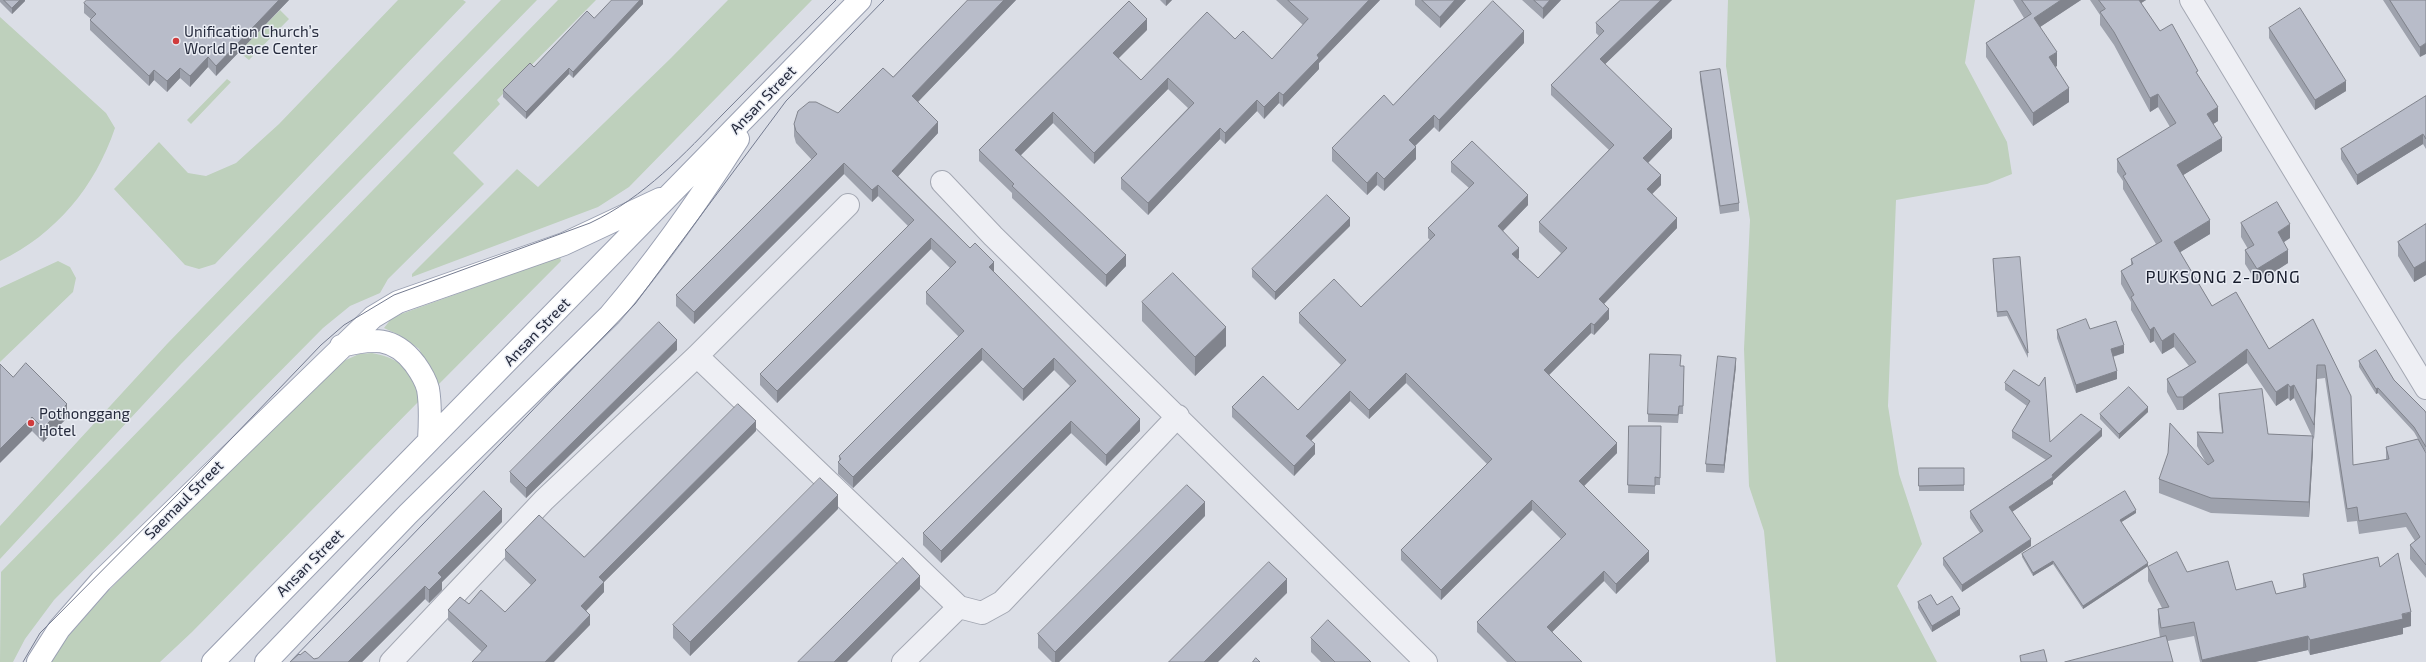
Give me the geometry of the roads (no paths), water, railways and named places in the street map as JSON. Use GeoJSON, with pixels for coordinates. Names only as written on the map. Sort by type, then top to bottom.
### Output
{"type":"FeatureCollection","features":[{"type":"Feature","properties":{"kind":"main road","name":"Ansan Street"},"geometry":{"type":"LineString","coordinates":[[213,662],[860,0]]}},
{"type":"Feature","properties":{"kind":"main road"},"geometry":{"type":"LineString","coordinates":[[266,662],[408,514],[610,316],[639,282],[709,184],[766,96]]}},
{"type":"Feature","properties":{"kind":"main road","name":"Saemaul Street"},"geometry":{"type":"LineString","coordinates":[[38,662],[59,629],[101,582],[340,347],[373,317],[398,302],[564,244],[672,194]]}},
{"type":"Feature","properties":{"kind":"main road"},"geometry":{"type":"LineString","coordinates":[[340,347],[366,340],[388,342],[406,353],[418,367],[427,386],[430,403],[430,441]]}},
{"type":"Feature","properties":{"kind":"street"},"geometry":{"type":"LineString","coordinates":[[2191,0],[2426,388]]}},
{"type":"Feature","properties":{"kind":"street"},"geometry":{"type":"LineString","coordinates":[[942,182],[993,236],[1178,416],[1426,662]]}},
{"type":"Feature","properties":{"kind":"street"},"geometry":{"type":"LineString","coordinates":[[391,662],[544,500],[697,356],[848,205]]}},
{"type":"Feature","properties":{"kind":"street"},"geometry":{"type":"LineString","coordinates":[[697,356],[959,607],[982,613],[1002,602],[1178,416]]}},
{"type":"Feature","properties":{"kind":"street"},"geometry":{"type":"LineString","coordinates":[[903,662],[959,607]]}},
{"type":"Feature","properties":{"kind":"tram line"},"geometry":{"type":"LineString","coordinates":[[23,662],[40,633],[187,485],[321,345],[344,325],[394,295],[590,223],[629,201],[679,159],[836,0]]}},
{"type":"Feature","properties":{"kind":"tram line"},"geometry":{"type":"LineString","coordinates":[[290,662],[635,304],[786,101],[884,0]]}},
{"type":"Feature","properties":{"kind":"place","name":"Unification Church’s World Peace Center"},"geometry":{"type":"Point","coordinates":[176,41]}},
{"type":"Feature","properties":{"kind":"place","name":"Pothonggang Hotel"},"geometry":{"type":"Point","coordinates":[31,423]}},
{"type":"Feature","properties":{"kind":"district","name":"PUKSONG 2-DONG"},"geometry":{"type":"Point","coordinates":[2223,277]}}]}
